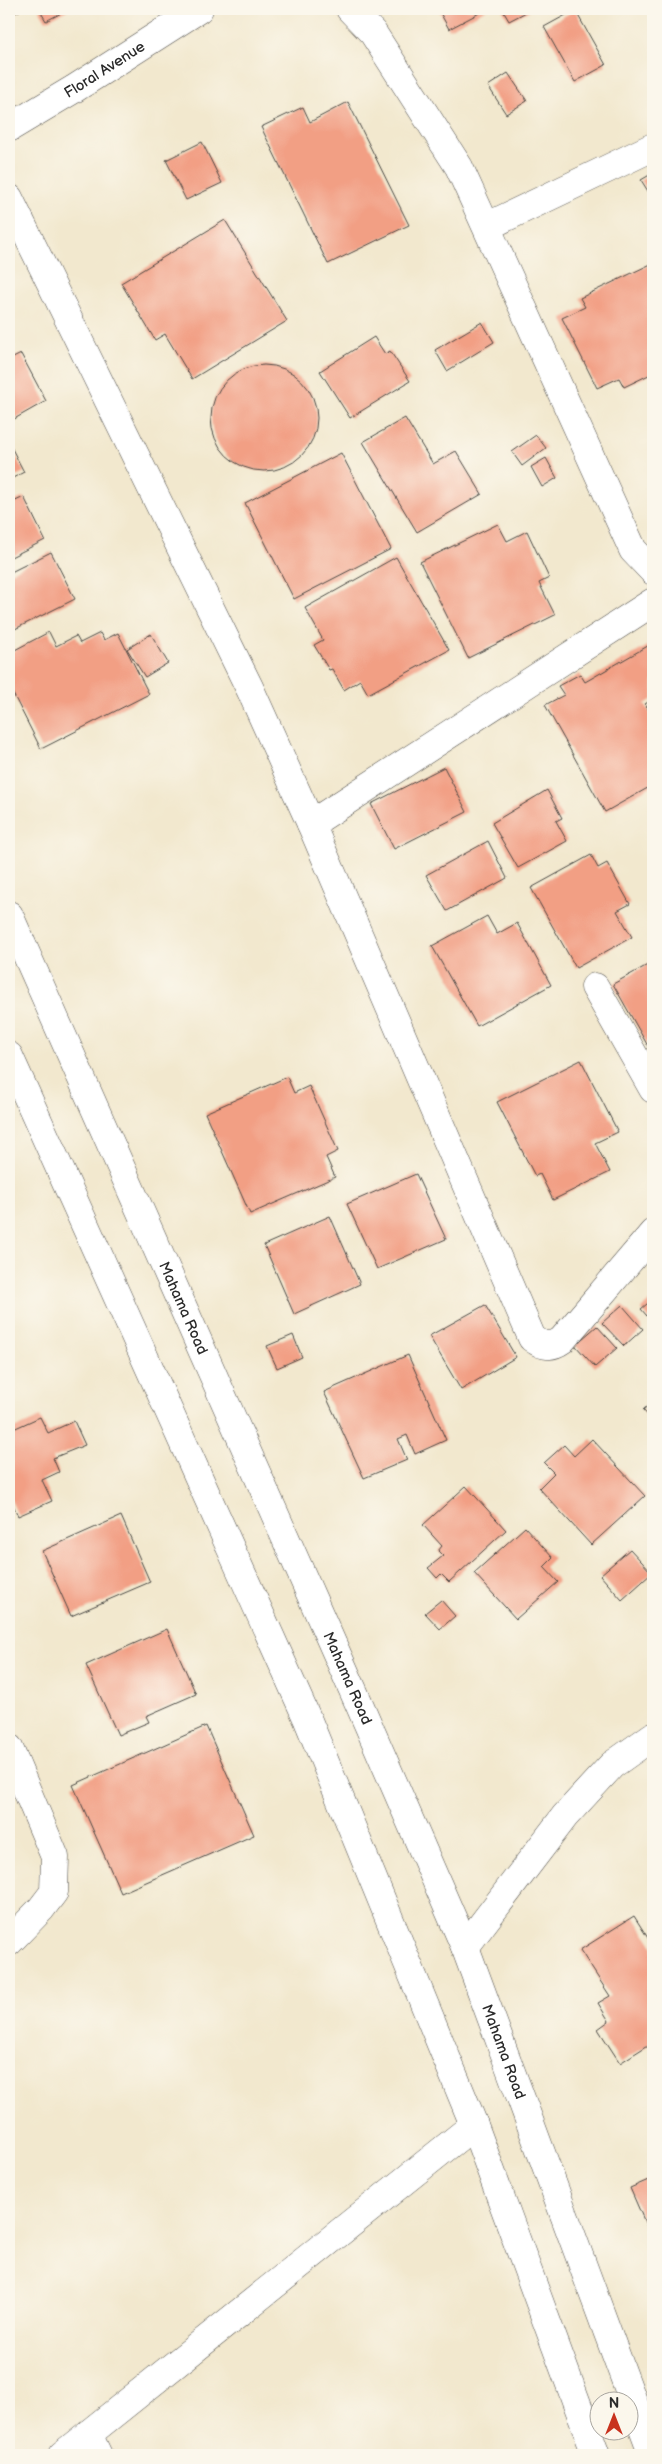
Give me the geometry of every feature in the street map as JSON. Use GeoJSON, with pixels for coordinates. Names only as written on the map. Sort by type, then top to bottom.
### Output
{"type":"FeatureCollection","features":[{"type":"Feature","properties":{"kind":"street","name":"Floral Avenue"},"geometry":{"type":"LineString","coordinates":[[9,128],[199,9]]}},
{"type":"Feature","properties":{"kind":"street"},"geometry":{"type":"LineString","coordinates":[[350,9],[373,33],[408,91],[459,167],[488,226],[633,550],[653,571]]}},
{"type":"Feature","properties":{"kind":"street"},"geometry":{"type":"LineString","coordinates":[[488,226],[653,147]]}},
{"type":"Feature","properties":{"kind":"street"},"geometry":{"type":"LineString","coordinates":[[9,198],[250,689],[311,824],[532,1338],[539,1344],[548,1345],[556,1344],[562,1340],[653,1233]]}},
{"type":"Feature","properties":{"kind":"street"},"geometry":{"type":"LineString","coordinates":[[311,824],[653,602]]}},
{"type":"Feature","properties":{"kind":"street","name":"Mahama Road"},"geometry":{"type":"LineString","coordinates":[[9,915],[465,1947],[653,2455]]}},
{"type":"Feature","properties":{"kind":"street"},"geometry":{"type":"LineString","coordinates":[[595,987],[653,1090]]}},
{"type":"Feature","properties":{"kind":"street"},"geometry":{"type":"LineString","coordinates":[[9,1056],[307,1718],[474,2125],[596,2455]]}},
{"type":"Feature","properties":{"kind":"street"},"geometry":{"type":"LineString","coordinates":[[465,1947],[566,1816],[612,1765],[653,1736]]}},
{"type":"Feature","properties":{"kind":"street"},"geometry":{"type":"LineString","coordinates":[[9,1748],[55,1857],[54,1892],[41,1909],[9,1942]]}},
{"type":"Feature","properties":{"kind":"street"},"geometry":{"type":"LineString","coordinates":[[62,2455],[93,2444],[474,2125]]}},
{"type":"Feature","properties":{"kind":"building"},"geometry":{"type":"Polygon","coordinates":[[[9,9],[23,9],[9,16],[9,9]]]}},
{"type":"Feature","properties":{"kind":"building"},"geometry":{"type":"Polygon","coordinates":[[[39,9],[69,9],[46,21],[39,9]]]}},
{"type":"Feature","properties":{"kind":"building"},"geometry":{"type":"Polygon","coordinates":[[[438,9],[487,9],[449,29],[438,9]]]}},
{"type":"Feature","properties":{"kind":"building"},"geometry":{"type":"Polygon","coordinates":[[[502,9],[532,9],[509,21],[502,9]]]}},
{"type":"Feature","properties":{"kind":"building"},"geometry":{"type":"Polygon","coordinates":[[[575,10],[606,65],[575,82],[544,27],[575,10]]]}},
{"type":"Feature","properties":{"kind":"building"},"geometry":{"type":"Polygon","coordinates":[[[508,73],[527,101],[506,114],[488,86],[508,73]]]}},
{"type":"Feature","properties":{"kind":"building"},"geometry":{"type":"Polygon","coordinates":[[[348,102],[409,225],[328,264],[261,127],[303,107],[310,122],[348,102]]]}},
{"type":"Feature","properties":{"kind":"building"},"geometry":{"type":"Polygon","coordinates":[[[202,142],[222,183],[186,200],[166,160],[202,142]]]}},
{"type":"Feature","properties":{"kind":"building"},"geometry":{"type":"Polygon","coordinates":[[[653,173],[653,195],[651,196],[641,180],[653,173]]]}},
{"type":"Feature","properties":{"kind":"building"},"geometry":{"type":"Polygon","coordinates":[[[225,220],[287,321],[192,379],[165,334],[155,340],[121,283],[225,220]]]}},
{"type":"Feature","properties":{"kind":"building"},"geometry":{"type":"Polygon","coordinates":[[[653,263],[653,373],[624,387],[619,378],[597,388],[562,318],[585,307],[580,298],[653,263]]]}},
{"type":"Feature","properties":{"kind":"building"},"geometry":{"type":"Polygon","coordinates":[[[482,322],[494,342],[447,371],[435,350],[482,322]]]}},
{"type":"Feature","properties":{"kind":"building"},"geometry":{"type":"Polygon","coordinates":[[[374,337],[385,354],[390,351],[410,381],[350,418],[320,371],[374,337]]]}},
{"type":"Feature","properties":{"kind":"building"},"geometry":{"type":"Polygon","coordinates":[[[21,354],[46,401],[9,422],[9,360],[21,354]]]}},
{"type":"Feature","properties":{"kind":"building"},"geometry":{"type":"Polygon","coordinates":[[[264,365],[284,369],[301,381],[313,398],[317,418],[313,438],[301,455],[284,467],[264,471],[244,467],[227,455],[215,438],[211,418],[215,398],[227,381],[244,369],[264,365]]]}},
{"type":"Feature","properties":{"kind":"building"},"geometry":{"type":"Polygon","coordinates":[[[405,418],[433,464],[456,451],[482,494],[417,532],[363,442],[405,418]]]}},
{"type":"Feature","properties":{"kind":"building"},"geometry":{"type":"Polygon","coordinates":[[[536,435],[546,448],[522,466],[512,452],[536,435]]]}},
{"type":"Feature","properties":{"kind":"building"},"geometry":{"type":"Polygon","coordinates":[[[9,443],[24,472],[9,480],[9,443]]]}},
{"type":"Feature","properties":{"kind":"building"},"geometry":{"type":"Polygon","coordinates":[[[341,453],[391,549],[294,599],[245,503],[341,453]]]}},
{"type":"Feature","properties":{"kind":"building"},"geometry":{"type":"Polygon","coordinates":[[[546,458],[557,478],[542,487],[531,467],[546,458]]]}},
{"type":"Feature","properties":{"kind":"building"},"geometry":{"type":"Polygon","coordinates":[[[24,497],[45,540],[9,558],[9,504],[24,497]]]}},
{"type":"Feature","properties":{"kind":"building"},"geometry":{"type":"Polygon","coordinates":[[[498,524],[507,541],[527,531],[549,578],[539,583],[555,615],[468,658],[420,562],[498,524]]]}},
{"type":"Feature","properties":{"kind":"building"},"geometry":{"type":"Polygon","coordinates":[[[51,552],[75,599],[9,632],[9,573],[51,552]]]}},
{"type":"Feature","properties":{"kind":"building"},"geometry":{"type":"Polygon","coordinates":[[[396,557],[449,650],[368,694],[360,680],[344,690],[332,669],[329,670],[314,645],[323,640],[305,608],[396,557]]]}},
{"type":"Feature","properties":{"kind":"building"},"geometry":{"type":"Polygon","coordinates":[[[49,632],[56,646],[76,636],[80,643],[100,633],[104,640],[118,633],[149,694],[41,749],[9,686],[9,653],[49,632]]]}},
{"type":"Feature","properties":{"kind":"building"},"geometry":{"type":"Polygon","coordinates":[[[151,634],[168,663],[145,677],[127,649],[151,634]]]}},
{"type":"Feature","properties":{"kind":"building"},"geometry":{"type":"Polygon","coordinates":[[[653,643],[653,699],[645,704],[653,718],[653,785],[605,812],[545,705],[564,695],[558,686],[580,674],[585,682],[653,643]]]}},
{"type":"Feature","properties":{"kind":"building"},"geometry":{"type":"Polygon","coordinates":[[[444,767],[467,812],[394,849],[371,804],[444,767]]]}},
{"type":"Feature","properties":{"kind":"building"},"geometry":{"type":"Polygon","coordinates":[[[547,790],[562,818],[556,821],[567,841],[518,868],[492,823],[547,790]]]}},
{"type":"Feature","properties":{"kind":"building"},"geometry":{"type":"Polygon","coordinates":[[[488,841],[507,878],[447,911],[426,875],[488,841]]]}},
{"type":"Feature","properties":{"kind":"building"},"geometry":{"type":"Polygon","coordinates":[[[591,855],[598,868],[607,863],[630,904],[617,911],[632,937],[576,968],[531,888],[591,855]]]}},
{"type":"Feature","properties":{"kind":"building"},"geometry":{"type":"Polygon","coordinates":[[[487,916],[497,934],[517,923],[551,985],[477,1026],[432,946],[487,916]]]}},
{"type":"Feature","properties":{"kind":"building"},"geometry":{"type":"Polygon","coordinates":[[[653,962],[653,1055],[613,984],[653,962]]]}},
{"type":"Feature","properties":{"kind":"building"},"geometry":{"type":"Polygon","coordinates":[[[581,1060],[618,1132],[595,1143],[610,1172],[553,1200],[540,1174],[535,1176],[497,1102],[581,1060]]]}},
{"type":"Feature","properties":{"kind":"building"},"geometry":{"type":"Polygon","coordinates":[[[287,1077],[294,1093],[309,1086],[338,1151],[326,1157],[335,1177],[250,1214],[205,1113],[287,1077]]]}},
{"type":"Feature","properties":{"kind":"building"},"geometry":{"type":"Polygon","coordinates":[[[416,1174],[446,1239],[377,1269],[347,1204],[416,1174]]]}},
{"type":"Feature","properties":{"kind":"building"},"geometry":{"type":"Polygon","coordinates":[[[330,1216],[360,1284],[294,1314],[264,1245],[330,1216]]]}},
{"type":"Feature","properties":{"kind":"building"},"geometry":{"type":"Polygon","coordinates":[[[653,1299],[653,1323],[641,1309],[653,1299]]]}},
{"type":"Feature","properties":{"kind":"building"},"geometry":{"type":"Polygon","coordinates":[[[485,1305],[516,1357],[461,1390],[429,1336],[485,1305]]]}},
{"type":"Feature","properties":{"kind":"building"},"geometry":{"type":"Polygon","coordinates":[[[622,1305],[643,1329],[624,1346],[602,1323],[622,1305]]]}},
{"type":"Feature","properties":{"kind":"building"},"geometry":{"type":"Polygon","coordinates":[[[597,1326],[617,1348],[595,1367],[575,1345],[597,1326]]]}},
{"type":"Feature","properties":{"kind":"building"},"geometry":{"type":"Polygon","coordinates":[[[293,1335],[302,1357],[277,1368],[267,1346],[293,1335]]]}},
{"type":"Feature","properties":{"kind":"building"},"geometry":{"type":"Polygon","coordinates":[[[408,1355],[446,1440],[415,1454],[407,1435],[398,1439],[407,1460],[364,1478],[324,1392],[408,1355]]]}},
{"type":"Feature","properties":{"kind":"building"},"geometry":{"type":"Polygon","coordinates":[[[653,1401],[653,1421],[643,1410],[653,1401]]]}},
{"type":"Feature","properties":{"kind":"building"},"geometry":{"type":"Polygon","coordinates":[[[40,1417],[48,1433],[74,1421],[85,1445],[53,1458],[59,1472],[42,1480],[52,1501],[18,1516],[9,1496],[9,1431],[40,1417]]]}},
{"type":"Feature","properties":{"kind":"building"},"geometry":{"type":"Polygon","coordinates":[[[592,1439],[645,1496],[591,1545],[539,1488],[554,1473],[544,1463],[564,1445],[574,1456],[592,1439]]]}},
{"type":"Feature","properties":{"kind":"building"},"geometry":{"type":"Polygon","coordinates":[[[466,1486],[506,1530],[449,1582],[441,1574],[437,1578],[428,1568],[443,1556],[438,1551],[442,1546],[423,1525],[466,1486]]]}},
{"type":"Feature","properties":{"kind":"building"},"geometry":{"type":"Polygon","coordinates":[[[121,1516],[150,1582],[71,1616],[42,1551],[121,1516]]]}},
{"type":"Feature","properties":{"kind":"building"},"geometry":{"type":"Polygon","coordinates":[[[525,1527],[553,1558],[544,1567],[558,1582],[516,1619],[474,1573],[525,1527]]]}},
{"type":"Feature","properties":{"kind":"building"},"geometry":{"type":"Polygon","coordinates":[[[630,1549],[652,1573],[622,1600],[600,1575],[630,1549]]]}},
{"type":"Feature","properties":{"kind":"building"},"geometry":{"type":"Polygon","coordinates":[[[441,1600],[455,1616],[440,1629],[425,1613],[441,1600]]]}},
{"type":"Feature","properties":{"kind":"building"},"geometry":{"type":"Polygon","coordinates":[[[167,1629],[196,1694],[146,1716],[149,1722],[118,1735],[86,1665],[167,1629]]]}},
{"type":"Feature","properties":{"kind":"building"},"geometry":{"type":"Polygon","coordinates":[[[206,1726],[254,1835],[121,1893],[73,1785],[206,1726]]]}},
{"type":"Feature","properties":{"kind":"building"},"geometry":{"type":"Polygon","coordinates":[[[634,1916],[653,1946],[653,2042],[620,2063],[598,2029],[609,2021],[598,2003],[610,1996],[580,1950],[634,1916]]]}},
{"type":"Feature","properties":{"kind":"building"},"geometry":{"type":"Polygon","coordinates":[[[653,2178],[653,2233],[650,2234],[630,2188],[653,2178]]]}}]}
